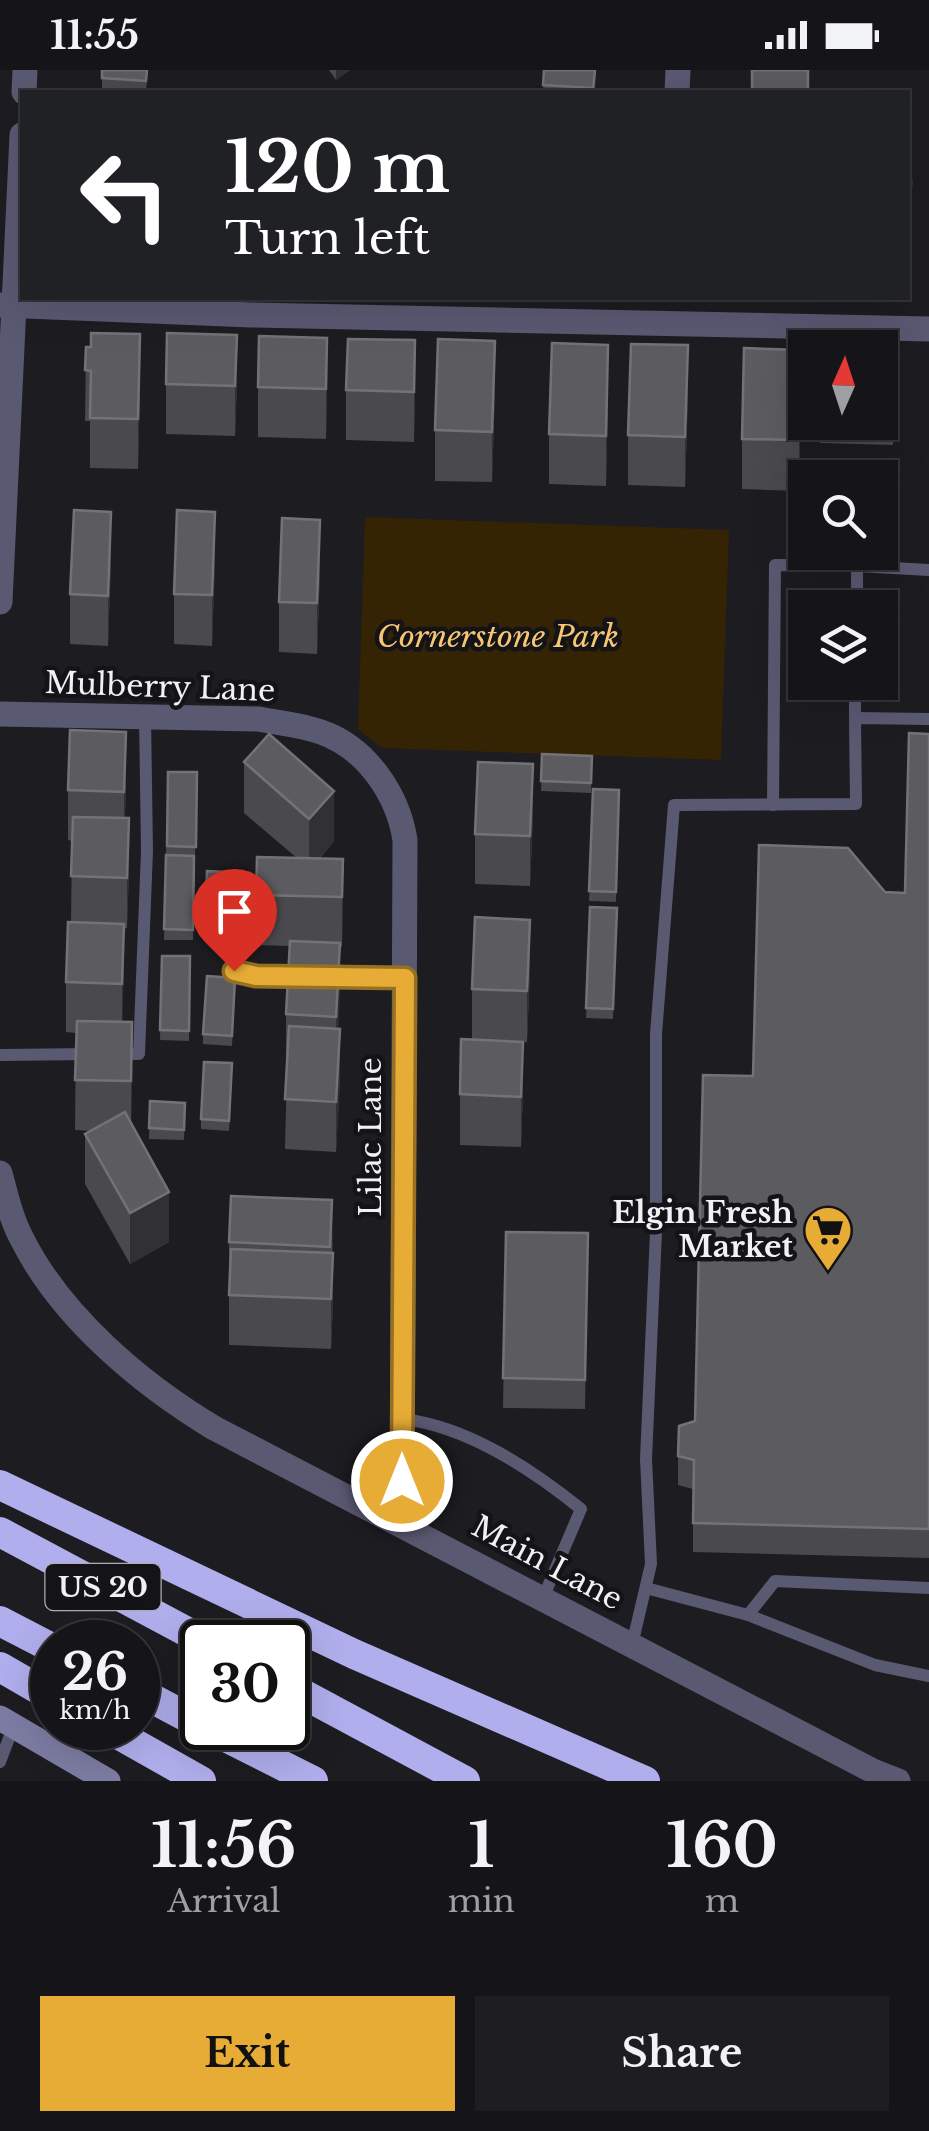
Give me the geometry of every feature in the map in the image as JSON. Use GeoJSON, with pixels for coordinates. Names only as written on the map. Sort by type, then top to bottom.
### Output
{"type":"FeatureCollection","features":[{"type":"Feature","properties":{"kind":"highway"},"geometry":{"type":"LineString","coordinates":[[0,1485],[354,1654],[645,1781]]}},
{"type":"Feature","properties":{"kind":"highway","name":"US 20"},"geometry":{"type":"LineString","coordinates":[[0,1532],[180,1628]]}},
{"type":"Feature","properties":{"kind":"highway","name":"US 20"},"geometry":{"type":"LineString","coordinates":[[0,1621],[30,1637]]}},
{"type":"Feature","properties":{"kind":"highway"},"geometry":{"type":"LineString","coordinates":[[0,1667],[30,1684]]}},
{"type":"Feature","properties":{"kind":"highway"},"geometry":{"type":"LineString","coordinates":[[310,1698],[465,1781]]}},
{"type":"Feature","properties":{"kind":"highway"},"geometry":{"type":"LineString","coordinates":[[146,1750],[201,1781]]}},
{"type":"Feature","properties":{"kind":"highway"},"geometry":{"type":"LineString","coordinates":[[252,1750],[313,1781]]}},
{"type":"Feature","properties":{"kind":"street"},"geometry":{"type":"LineString","coordinates":[[0,602],[8,305],[20,158]]}},
{"type":"Feature","properties":{"kind":"street"},"geometry":{"type":"LineString","coordinates":[[8,305],[252,315],[672,310],[929,330]]}},
{"type":"Feature","properties":{"kind":"street","name":"Mulberry Lane"},"geometry":{"type":"LineString","coordinates":[[0,714],[258,719],[324,732],[366,762]]}},
{"type":"Feature","properties":{"kind":"street","name":"Lilac Lane"},"geometry":{"type":"LineString","coordinates":[[366,762],[384,784],[402,818],[405,840],[402,1524]]}},
{"type":"Feature","properties":{"kind":"street","name":"Main Lane"},"geometry":{"type":"LineString","coordinates":[[0,1172],[14,1219],[44,1278],[140,1376],[176,1404],[214,1428],[898,1781]]}},
{"type":"Feature","properties":{"kind":"street"},"geometry":{"type":"LineString","coordinates":[[7,1721],[108,1781]]}},
{"type":"Feature","properties":{"kind":"lane"},"geometry":{"type":"LineString","coordinates":[[773,804],[775,565],[788,565]]}},
{"type":"Feature","properties":{"kind":"lane"},"geometry":{"type":"LineString","coordinates":[[898,568],[929,570]]}},
{"type":"Feature","properties":{"kind":"lane"},"geometry":{"type":"LineString","coordinates":[[632,1645],[651,1564],[646,1459],[656,1232],[656,1034],[674,805],[856,804],[854,700]]}},
{"type":"Feature","properties":{"kind":"lane"},"geometry":{"type":"LineString","coordinates":[[0,1055],[139,1054],[146,850],[144,716]]}},
{"type":"Feature","properties":{"kind":"lane"},"geometry":{"type":"LineString","coordinates":[[854,718],[929,719]]}},
{"type":"Feature","properties":{"kind":"lane"},"geometry":{"type":"LineString","coordinates":[[234,971],[256,976],[405,978]]}},
{"type":"Feature","properties":{"kind":"lane"},"geometry":{"type":"LineString","coordinates":[[402,1420],[432,1422],[496,1453],[547,1482],[581,1510],[543,1598]]}},
{"type":"Feature","properties":{"kind":"lane"},"geometry":{"type":"LineString","coordinates":[[748,1615],[776,1581],[929,1588]]}},
{"type":"Feature","properties":{"kind":"lane"},"geometry":{"type":"LineString","coordinates":[[646,1588],[748,1615],[875,1665],[929,1676]]}},
{"type":"Feature","properties":{"kind":"lane"},"geometry":{"type":"LineString","coordinates":[[0,1762],[7,1721]]}},
{"type":"Feature","properties":{"kind":"green space","name":"Cornerstone Park"},"geometry":{"type":"Polygon","coordinates":[[[365,517],[729,530],[721,760],[382,748],[358,729],[365,517]]]}},
{"type":"Feature","properties":{"kind":"building"},"geometry":{"type":"Polygon","coordinates":[[[102,70],[147,70],[146,81],[102,78],[102,70]]]}},
{"type":"Feature","properties":{"kind":"building"},"geometry":{"type":"Polygon","coordinates":[[[544,70],[595,70],[593,88],[543,85],[544,70]]]}},
{"type":"Feature","properties":{"kind":"building"},"geometry":{"type":"Polygon","coordinates":[[[752,70],[808,70],[808,90],[752,90],[752,70]]]}},
{"type":"Feature","properties":{"kind":"building"},"geometry":{"type":"Polygon","coordinates":[[[91,333],[140,334],[138,419],[90,418],[91,371],[85,370],[91,333]]]}},
{"type":"Feature","properties":{"kind":"building"},"geometry":{"type":"Polygon","coordinates":[[[167,333],[237,335],[235,386],[166,384],[167,333]]]}},
{"type":"Feature","properties":{"kind":"building"},"geometry":{"type":"Polygon","coordinates":[[[259,336],[327,338],[326,389],[258,387],[259,336]]]}},
{"type":"Feature","properties":{"kind":"building"},"geometry":{"type":"Polygon","coordinates":[[[348,339],[415,340],[414,392],[346,390],[348,339]]]}},
{"type":"Feature","properties":{"kind":"building"},"geometry":{"type":"Polygon","coordinates":[[[438,339],[495,341],[492,432],[435,430],[438,339]]]}},
{"type":"Feature","properties":{"kind":"building"},"geometry":{"type":"Polygon","coordinates":[[[552,343],[608,345],[606,436],[549,434],[552,343]]]}},
{"type":"Feature","properties":{"kind":"building"},"geometry":{"type":"Polygon","coordinates":[[[631,344],[688,345],[685,437],[628,435],[631,344]]]}},
{"type":"Feature","properties":{"kind":"building"},"geometry":{"type":"Polygon","coordinates":[[[744,348],[788,350],[788,440],[742,439],[744,348]]]}},
{"type":"Feature","properties":{"kind":"building"},"geometry":{"type":"Polygon","coordinates":[[[74,510],[111,512],[108,596],[70,594],[74,510]]]}},
{"type":"Feature","properties":{"kind":"building"},"geometry":{"type":"Polygon","coordinates":[[[177,510],[215,512],[212,595],[174,594],[177,510]]]}},
{"type":"Feature","properties":{"kind":"building"},"geometry":{"type":"Polygon","coordinates":[[[282,518],[320,520],[317,603],[279,602],[282,518]]]}},
{"type":"Feature","properties":{"kind":"building"},"geometry":{"type":"Polygon","coordinates":[[[70,730],[126,732],[124,792],[68,790],[70,730]]]}},
{"type":"Feature","properties":{"kind":"building"},"geometry":{"type":"Polygon","coordinates":[[[909,733],[929,734],[929,1529],[693,1523],[694,1460],[678,1456],[679,1426],[695,1421],[703,1075],[753,1076],[759,845],[848,848],[885,892],[905,893],[909,733]]]}},
{"type":"Feature","properties":{"kind":"building"},"geometry":{"type":"Polygon","coordinates":[[[269,734],[334,791],[309,819],[244,762],[269,734]]]}},
{"type":"Feature","properties":{"kind":"building"},"geometry":{"type":"Polygon","coordinates":[[[542,754],[592,756],[591,783],[541,781],[542,754]]]}},
{"type":"Feature","properties":{"kind":"building"},"geometry":{"type":"Polygon","coordinates":[[[478,762],[533,764],[530,836],[475,834],[478,762]]]}},
{"type":"Feature","properties":{"kind":"building"},"geometry":{"type":"Polygon","coordinates":[[[168,772],[197,772],[196,847],[167,846],[168,772]]]}},
{"type":"Feature","properties":{"kind":"building"},"geometry":{"type":"Polygon","coordinates":[[[593,789],[619,790],[616,892],[589,891],[593,789]]]}},
{"type":"Feature","properties":{"kind":"building"},"geometry":{"type":"Polygon","coordinates":[[[73,817],[129,818],[127,878],[71,876],[73,817]]]}},
{"type":"Feature","properties":{"kind":"building"},"geometry":{"type":"Polygon","coordinates":[[[166,855],[194,856],[193,930],[164,929],[166,855]]]}},
{"type":"Feature","properties":{"kind":"building"},"geometry":{"type":"Polygon","coordinates":[[[257,857],[343,859],[342,897],[256,895],[257,857]]]}},
{"type":"Feature","properties":{"kind":"building"},"geometry":{"type":"Polygon","coordinates":[[[207,871],[250,873],[249,902],[206,901],[207,871]]]}},
{"type":"Feature","properties":{"kind":"building"},"geometry":{"type":"Polygon","coordinates":[[[590,907],[617,908],[613,1009],[586,1008],[590,907]]]}},
{"type":"Feature","properties":{"kind":"building"},"geometry":{"type":"Polygon","coordinates":[[[475,917],[530,920],[527,991],[472,989],[475,917]]]}},
{"type":"Feature","properties":{"kind":"building"},"geometry":{"type":"Polygon","coordinates":[[[68,922],[124,924],[122,984],[66,982],[68,922]]]}},
{"type":"Feature","properties":{"kind":"building"},"geometry":{"type":"Polygon","coordinates":[[[290,941],[340,943],[336,1017],[286,1014],[290,941]]]}},
{"type":"Feature","properties":{"kind":"building"},"geometry":{"type":"Polygon","coordinates":[[[162,956],[190,956],[189,1031],[160,1030],[162,956]]]}},
{"type":"Feature","properties":{"kind":"building"},"geometry":{"type":"Polygon","coordinates":[[[207,976],[235,978],[232,1036],[203,1034],[207,976]]]}},
{"type":"Feature","properties":{"kind":"building"},"geometry":{"type":"Polygon","coordinates":[[[77,1021],[132,1022],[131,1081],[75,1080],[77,1021]]]}},
{"type":"Feature","properties":{"kind":"building"},"geometry":{"type":"Polygon","coordinates":[[[289,1026],[340,1029],[336,1102],[285,1099],[289,1026]]]}},
{"type":"Feature","properties":{"kind":"building"},"geometry":{"type":"Polygon","coordinates":[[[461,1039],[523,1042],[521,1097],[460,1094],[461,1039]]]}},
{"type":"Feature","properties":{"kind":"building"},"geometry":{"type":"Polygon","coordinates":[[[204,1062],[232,1063],[229,1121],[201,1119],[204,1062]]]}},
{"type":"Feature","properties":{"kind":"building"},"geometry":{"type":"Polygon","coordinates":[[[150,1101],[185,1103],[184,1130],[149,1128],[150,1101]]]}},
{"type":"Feature","properties":{"kind":"building"},"geometry":{"type":"Polygon","coordinates":[[[125,1112],[169,1192],[130,1213],[85,1134],[125,1112]]]}},
{"type":"Feature","properties":{"kind":"building"},"geometry":{"type":"Polygon","coordinates":[[[231,1196],[332,1200],[330,1247],[229,1242],[231,1196]]]}},
{"type":"Feature","properties":{"kind":"building"},"geometry":{"type":"Polygon","coordinates":[[[506,1232],[588,1233],[585,1380],[503,1378],[506,1232]]]}},
{"type":"Feature","properties":{"kind":"building"},"geometry":{"type":"Polygon","coordinates":[[[231,1249],[333,1253],[331,1299],[229,1295],[231,1249]]]}},
{"type":"Feature","properties":{"kind":"place","name":"Elgin Fresh Market"},"geometry":{"type":"Point","coordinates":[828,1272]}},
{"type":"Feature","properties":{"kind":"route"},"geometry":{"type":"LineString","coordinates":[[234,971],[256,976],[405,978],[402,1481]]}}]}
